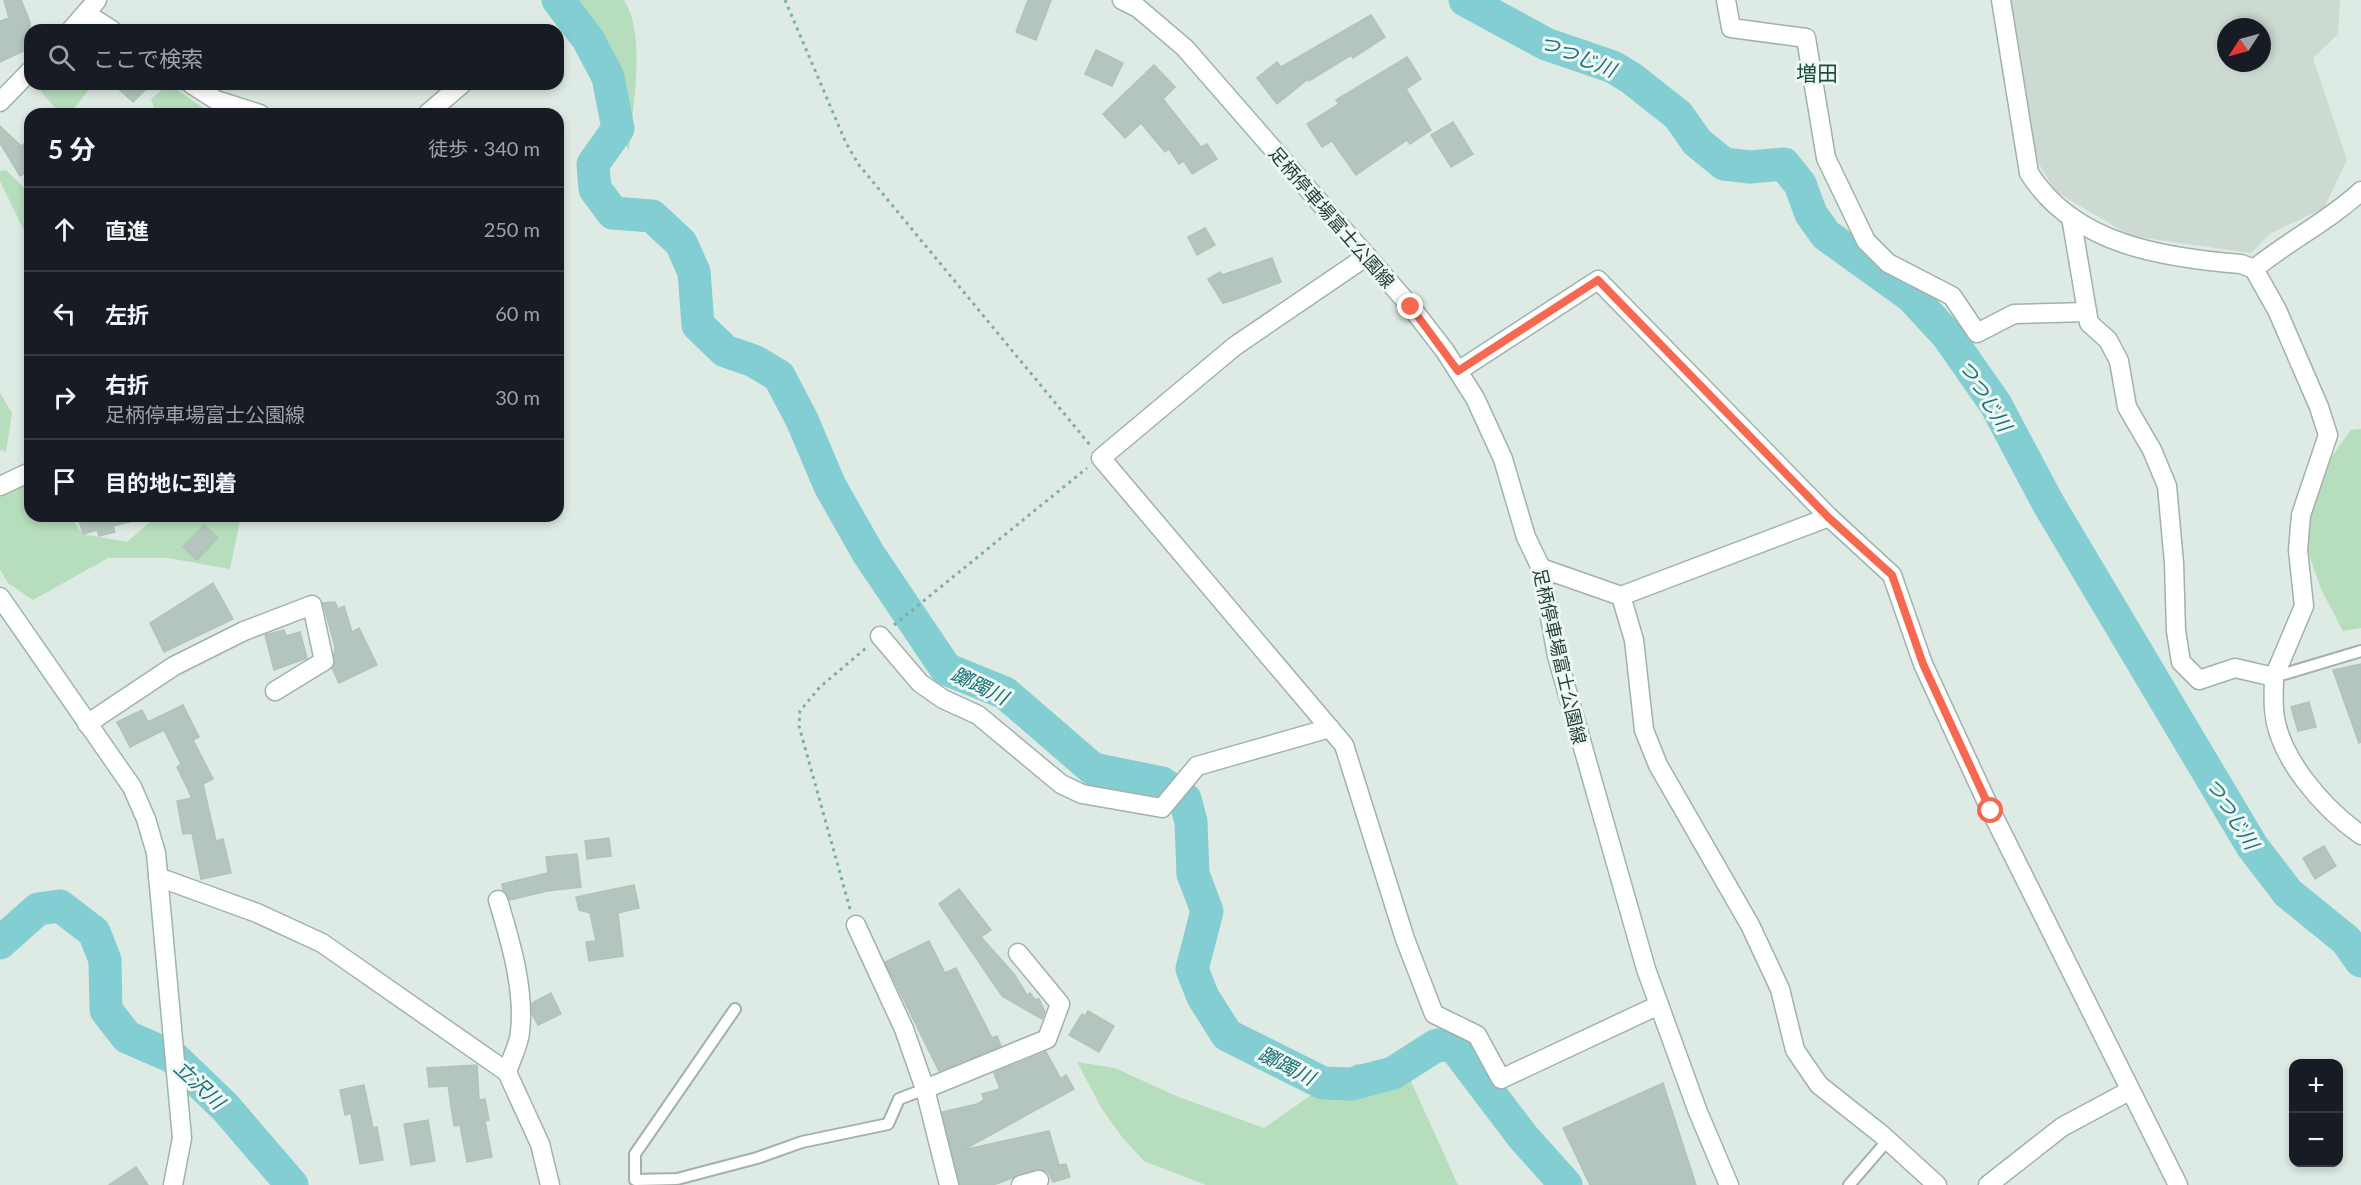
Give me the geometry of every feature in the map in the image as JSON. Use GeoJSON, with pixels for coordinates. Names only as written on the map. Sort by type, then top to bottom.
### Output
{"type":"FeatureCollection","features":[{"type":"Feature","properties":{"kind":"street","name":"足柄停車場富士公園線"},"geometry":{"type":"LineString","coordinates":[[1122,0],[1138,8],[1185,48],[1411,307],[1475,398],[1503,459],[1526,537],[1541,568],[1557,656],[1625,902],[1698,1112],[1729,1185]]}},
{"type":"Feature","properties":{"kind":"street"},"geometry":{"type":"LineString","coordinates":[[1726,0],[1731,28],[1806,38],[1826,158],[1866,241],[1888,263],[1952,296],[1977,333],[2014,314],[2087,312]]}},
{"type":"Feature","properties":{"kind":"street"},"geometry":{"type":"LineString","coordinates":[[2001,0],[2029,173],[2038,187],[2071,217],[2113,241],[2156,255],[2241,264],[2254,269],[2277,310],[2319,407],[2328,435],[2315,480],[2301,515],[2298,550],[2304,606],[2274,677],[2274,711],[2289,757],[2299,775],[2334,812],[2361,835]]}},
{"type":"Feature","properties":{"kind":"street"},"geometry":{"type":"LineString","coordinates":[[76,24],[92,7],[107,24]]}},
{"type":"Feature","properties":{"kind":"street"},"geometry":{"type":"LineString","coordinates":[[0,102],[24,77]]}},
{"type":"Feature","properties":{"kind":"street"},"geometry":{"type":"LineString","coordinates":[[200,90],[216,100],[241,108]]}},
{"type":"Feature","properties":{"kind":"street"},"geometry":{"type":"LineString","coordinates":[[434,108],[455,90]]}},
{"type":"Feature","properties":{"kind":"street"},"geometry":{"type":"LineString","coordinates":[[2254,269],[2281,247],[2345,206],[2361,191]]}},
{"type":"Feature","properties":{"kind":"street"},"geometry":{"type":"LineString","coordinates":[[2071,217],[2089,323],[2108,340],[2119,361],[2127,407],[2152,450],[2167,486],[2174,563],[2176,631],[2181,662],[2199,680],[2235,668],[2274,677]]}},
{"type":"Feature","properties":{"kind":"street"},"geometry":{"type":"LineString","coordinates":[[1367,256],[1235,346],[1101,458],[1344,745],[1405,939],[1434,1014],[1477,1035],[1501,1079],[1659,1005]]}},
{"type":"Feature","properties":{"kind":"street"},"geometry":{"type":"LineString","coordinates":[[1458,371],[1598,280],[1829,518],[1892,575],[1923,664],[1942,706],[2129,1091],[2178,1185]]}},
{"type":"Feature","properties":{"kind":"street"},"geometry":{"type":"LineString","coordinates":[[0,486],[24,475]]}},
{"type":"Feature","properties":{"kind":"street"},"geometry":{"type":"LineString","coordinates":[[1541,568],[1621,596],[1829,518]]}},
{"type":"Feature","properties":{"kind":"street"},"geometry":{"type":"LineString","coordinates":[[1621,596],[1634,640],[1644,730],[1658,765],[1750,925],[1780,989],[1795,1050],[1819,1085],[1888,1140],[1937,1185]]}},
{"type":"Feature","properties":{"kind":"street"},"geometry":{"type":"LineString","coordinates":[[0,597],[132,787],[146,819],[156,853],[182,1138],[173,1185]]}},
{"type":"Feature","properties":{"kind":"street"},"geometry":{"type":"LineString","coordinates":[[87,724],[174,666],[244,631],[312,605],[324,661],[275,691]]}},
{"type":"Feature","properties":{"kind":"street"},"geometry":{"type":"LineString","coordinates":[[884,633],[920,683],[943,699],[978,716],[1061,784],[1082,794],[1162,808],[1197,766],[1330,728]]}},
{"type":"Feature","properties":{"kind":"street"},"geometry":{"type":"LineString","coordinates":[[158,877],[257,914],[322,943],[507,1072],[540,1144],[550,1185]]}},
{"type":"Feature","properties":{"kind":"street"},"geometry":{"type":"LineString","coordinates":[[498,900],[510,942],[519,998],[520,1033],[507,1072]]}},
{"type":"Feature","properties":{"kind":"street"},"geometry":{"type":"LineString","coordinates":[[856,925],[904,1029],[926,1089],[949,1185]]}},
{"type":"Feature","properties":{"kind":"street"},"geometry":{"type":"LineString","coordinates":[[926,1089],[1047,1039],[1059,1005],[1018,953]]}},
{"type":"Feature","properties":{"kind":"street"},"geometry":{"type":"LineString","coordinates":[[1988,1185],[2062,1127],[2129,1091]]}},
{"type":"Feature","properties":{"kind":"street"},"geometry":{"type":"LineString","coordinates":[[1021,1185],[1039,1180]]}},
{"type":"Feature","properties":{"kind":"lane"},"geometry":{"type":"LineString","coordinates":[[2274,677],[2361,651]]}},
{"type":"Feature","properties":{"kind":"lane"},"geometry":{"type":"LineString","coordinates":[[735,1009],[635,1154],[631,1183],[677,1179],[757,1158],[802,1142],[888,1124],[899,1099],[926,1089]]}},
{"type":"Feature","properties":{"kind":"lane"},"geometry":{"type":"LineString","coordinates":[[1848,1185],[1888,1140]]}},
{"type":"Feature","properties":{"kind":"path"},"geometry":{"type":"LineString","coordinates":[[785,0],[846,143],[859,165],[1101,458],[884,633],[820,687],[800,711],[799,726],[844,891],[856,925]]}},
{"type":"Feature","properties":{"kind":"shaded area"},"geometry":{"type":"Polygon","coordinates":[[[2008,0],[2340,0],[2338,34],[2313,58],[2347,160],[2324,208],[2271,233],[2251,253],[2131,236],[2055,191],[2038,162],[2008,0]]]}},
{"type":"Feature","properties":{"kind":"green space"},"geometry":{"type":"Polygon","coordinates":[[[560,0],[624,0],[631,15],[635,33],[636,73],[629,151],[560,0]]]}},
{"type":"Feature","properties":{"kind":"green space"},"geometry":{"type":"Polygon","coordinates":[[[40,90],[88,90],[75,108],[55,108],[40,90]]]}},
{"type":"Feature","properties":{"kind":"green space"},"geometry":{"type":"Polygon","coordinates":[[[162,90],[178,90],[203,108],[154,108],[151,99],[162,90]]]}},
{"type":"Feature","properties":{"kind":"green space"},"geometry":{"type":"Polygon","coordinates":[[[6,170],[24,188],[24,231],[0,181],[0,171],[6,170]]]}},
{"type":"Feature","properties":{"kind":"green space"},"geometry":{"type":"Polygon","coordinates":[[[0,393],[12,413],[6,452],[0,450],[0,393]]]}},
{"type":"Feature","properties":{"kind":"green space"},"geometry":{"type":"Polygon","coordinates":[[[2361,429],[2361,628],[2343,631],[2321,589],[2304,540],[2315,480],[2351,430],[2361,429]]]}},
{"type":"Feature","properties":{"kind":"green space"},"geometry":{"type":"Polygon","coordinates":[[[24,471],[24,522],[74,522],[83,534],[127,542],[150,522],[240,522],[230,569],[168,558],[108,558],[33,600],[8,583],[0,569],[0,474],[24,471]]]}},
{"type":"Feature","properties":{"kind":"green space"},"geometry":{"type":"Polygon","coordinates":[[[1077,1062],[1115,1068],[1176,1096],[1264,1128],[1356,1064],[1404,1066],[1458,1185],[1206,1185],[1144,1161],[1122,1137],[1102,1109],[1077,1062]]]}},
{"type":"Feature","properties":{"kind":"building"},"geometry":{"type":"Polygon","coordinates":[[[4,0],[21,0],[30,24],[24,24],[24,51],[0,62],[0,21],[9,18],[4,0]]]}},
{"type":"Feature","properties":{"kind":"building"},"geometry":{"type":"Polygon","coordinates":[[[1028,0],[1051,0],[1036,40],[1016,32],[1028,0]]]}},
{"type":"Feature","properties":{"kind":"building"},"geometry":{"type":"Polygon","coordinates":[[[1371,15],[1385,37],[1353,58],[1351,55],[1309,81],[1308,79],[1277,104],[1257,78],[1277,62],[1281,67],[1371,15]]]}},
{"type":"Feature","properties":{"kind":"building"},"geometry":{"type":"Polygon","coordinates":[[[1096,50],[1123,63],[1112,86],[1085,74],[1096,50]]]}},
{"type":"Feature","properties":{"kind":"building"},"geometry":{"type":"Polygon","coordinates":[[[1407,57],[1421,79],[1406,89],[1431,130],[1410,144],[1407,140],[1356,175],[1332,141],[1322,147],[1307,124],[1339,104],[1336,100],[1407,57]]]}},
{"type":"Feature","properties":{"kind":"building"},"geometry":{"type":"Polygon","coordinates":[[[1154,65],[1175,87],[1163,99],[1201,147],[1207,144],[1217,159],[1192,174],[1184,161],[1179,164],[1169,149],[1165,152],[1141,123],[1125,138],[1103,114],[1154,65]]]}},
{"type":"Feature","properties":{"kind":"building"},"geometry":{"type":"Polygon","coordinates":[[[120,90],[145,90],[133,102],[120,90]]]}},
{"type":"Feature","properties":{"kind":"building"},"geometry":{"type":"Polygon","coordinates":[[[1453,122],[1473,154],[1451,167],[1431,135],[1453,122]]]}},
{"type":"Feature","properties":{"kind":"building"},"geometry":{"type":"Polygon","coordinates":[[[0,126],[21,146],[24,144],[24,174],[20,176],[0,143],[0,126]]]}},
{"type":"Feature","properties":{"kind":"building"},"geometry":{"type":"Polygon","coordinates":[[[1205,228],[1215,245],[1197,255],[1188,237],[1205,228]]]}},
{"type":"Feature","properties":{"kind":"building"},"geometry":{"type":"Polygon","coordinates":[[[1272,258],[1281,282],[1237,299],[1223,303],[1208,279],[1220,272],[1222,275],[1272,258]]]}},
{"type":"Feature","properties":{"kind":"building"},"geometry":{"type":"Polygon","coordinates":[[[80,522],[129,522],[113,526],[115,532],[99,536],[97,530],[83,534],[80,522]]]}},
{"type":"Feature","properties":{"kind":"building"},"geometry":{"type":"Polygon","coordinates":[[[204,525],[218,538],[197,560],[183,547],[204,525]]]}},
{"type":"Feature","properties":{"kind":"building"},"geometry":{"type":"Polygon","coordinates":[[[213,583],[233,619],[164,652],[150,623],[213,583]]]}},
{"type":"Feature","properties":{"kind":"building"},"geometry":{"type":"Polygon","coordinates":[[[335,602],[338,609],[344,606],[352,632],[359,628],[377,665],[339,683],[332,668],[335,647],[323,603],[335,602]]]}},
{"type":"Feature","properties":{"kind":"building"},"geometry":{"type":"Polygon","coordinates":[[[284,630],[286,636],[300,632],[307,658],[274,670],[265,635],[284,630]]]}},
{"type":"Feature","properties":{"kind":"building"},"geometry":{"type":"Polygon","coordinates":[[[2361,664],[2361,742],[2359,743],[2333,670],[2361,664]]]}},
{"type":"Feature","properties":{"kind":"building"},"geometry":{"type":"Polygon","coordinates":[[[2309,702],[2316,727],[2298,731],[2291,707],[2309,702]]]}},
{"type":"Feature","properties":{"kind":"building"},"geometry":{"type":"Polygon","coordinates":[[[183,705],[199,737],[193,740],[213,779],[203,784],[216,841],[223,839],[231,873],[201,879],[192,833],[183,834],[177,801],[192,798],[177,767],[181,764],[164,730],[130,747],[117,722],[142,710],[148,722],[183,705]]]}},
{"type":"Feature","properties":{"kind":"building"},"geometry":{"type":"Polygon","coordinates":[[[609,838],[611,856],[587,859],[585,841],[609,838]]]}},
{"type":"Feature","properties":{"kind":"building"},"geometry":{"type":"Polygon","coordinates":[[[2324,846],[2336,866],[2315,879],[2303,858],[2324,846]]]}},
{"type":"Feature","properties":{"kind":"building"},"geometry":{"type":"Polygon","coordinates":[[[577,854],[581,887],[547,891],[510,900],[503,890],[502,884],[548,873],[546,857],[577,854]]]}},
{"type":"Feature","properties":{"kind":"building"},"geometry":{"type":"Polygon","coordinates":[[[634,885],[639,908],[618,913],[623,956],[589,961],[586,942],[596,941],[590,913],[579,910],[576,897],[634,885]]]}},
{"type":"Feature","properties":{"kind":"building"},"geometry":{"type":"Polygon","coordinates":[[[959,889],[991,930],[981,937],[1014,974],[1027,995],[1030,993],[1035,1000],[1039,999],[1045,1012],[1042,1019],[1002,996],[939,904],[959,889]]]}},
{"type":"Feature","properties":{"kind":"building"},"geometry":{"type":"Polygon","coordinates":[[[929,941],[945,973],[956,968],[992,1038],[997,1036],[1001,1046],[939,1071],[885,962],[929,941]]]}},
{"type":"Feature","properties":{"kind":"building"},"geometry":{"type":"Polygon","coordinates":[[[551,993],[561,1014],[538,1025],[532,1014],[532,1003],[551,993]]]}},
{"type":"Feature","properties":{"kind":"building"},"geometry":{"type":"Polygon","coordinates":[[[1088,1011],[1114,1026],[1099,1052],[1069,1035],[1082,1014],[1085,1016],[1088,1011]]]}},
{"type":"Feature","properties":{"kind":"building"},"geometry":{"type":"Polygon","coordinates":[[[1046,1052],[1061,1079],[1066,1075],[1074,1089],[963,1150],[1049,1131],[1059,1165],[1066,1164],[1070,1177],[1053,1182],[1048,1172],[1037,1169],[993,1185],[960,1185],[942,1112],[977,1104],[984,1100],[982,1094],[1000,1089],[994,1073],[1046,1052]]]}},
{"type":"Feature","properties":{"kind":"building"},"geometry":{"type":"Polygon","coordinates":[[[477,1065],[479,1100],[485,1099],[489,1120],[485,1121],[492,1157],[467,1162],[460,1125],[454,1126],[448,1086],[429,1087],[427,1068],[477,1065]]]}},
{"type":"Feature","properties":{"kind":"building"},"geometry":{"type":"Polygon","coordinates":[[[1663,1083],[1696,1185],[1590,1185],[1563,1128],[1663,1083]]]}},
{"type":"Feature","properties":{"kind":"building"},"geometry":{"type":"Polygon","coordinates":[[[364,1085],[373,1128],[377,1127],[383,1160],[360,1164],[351,1113],[345,1115],[340,1090],[364,1085]]]}},
{"type":"Feature","properties":{"kind":"building"},"geometry":{"type":"Polygon","coordinates":[[[428,1120],[435,1161],[411,1165],[404,1124],[428,1120]]]}},
{"type":"Feature","properties":{"kind":"building"},"geometry":{"type":"Polygon","coordinates":[[[136,1167],[148,1185],[109,1185],[136,1167]]]}},
{"type":"Feature","properties":{"kind":"waterway","name":"躑躅川"},"geometry":{"type":"LineString","coordinates":[[558,0],[588,39],[608,77],[618,129],[593,164],[595,189],[613,213],[652,216],[681,243],[694,272],[698,325],[725,351],[754,361],[779,376],[802,420],[830,486],[868,553],[946,669],[1005,693],[1093,769],[1162,783],[1185,799],[1191,822],[1193,874],[1207,911],[1192,969],[1203,997],[1227,1035],[1323,1083],[1351,1084],[1393,1073],[1437,1045],[1454,1046],[1523,1137],[1566,1185]]}},
{"type":"Feature","properties":{"kind":"waterway","name":"つつじ川"},"geometry":{"type":"LineString","coordinates":[[1465,0],[1546,44],[1613,67],[1631,78],[1678,115],[1697,142],[1724,164],[1750,167],[1784,164],[1800,184],[1811,214],[1826,235],[1911,296],[1948,336],[1996,405],[2048,503],[2252,846],[2288,893],[2346,940],[2361,961]]}},
{"type":"Feature","properties":{"kind":"waterway","name":"立沢川"},"geometry":{"type":"LineString","coordinates":[[0,943],[38,909],[60,906],[94,932],[105,960],[106,1010],[127,1037],[173,1057],[225,1107],[292,1185]]}},
{"type":"Feature","properties":{"kind":"district","name":"増田"},"geometry":{"type":"Point","coordinates":[1817,72]}},
{"type":"Feature","properties":{"kind":"route"},"geometry":{"type":"LineString","coordinates":[[1411,307],[1458,371],[1598,280],[1829,518],[1892,575],[1923,664],[1991,811]]}}]}
